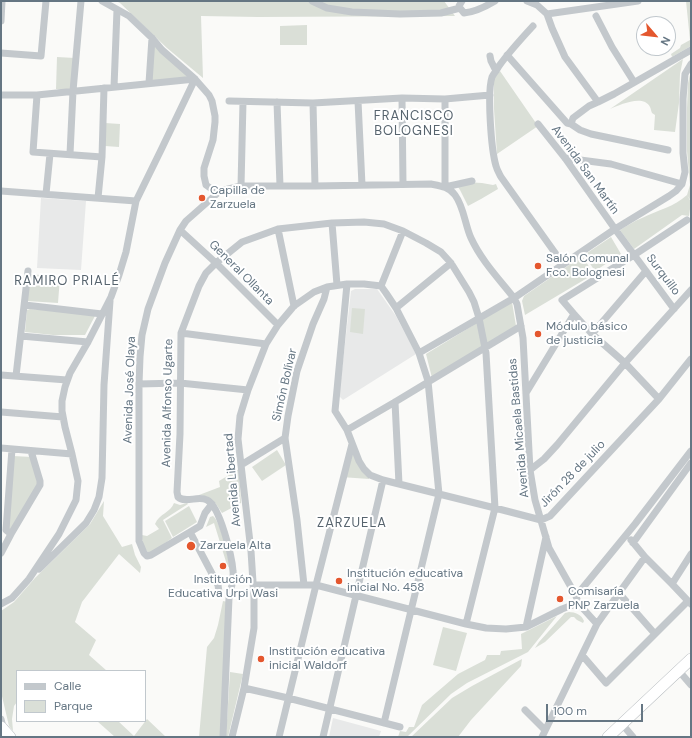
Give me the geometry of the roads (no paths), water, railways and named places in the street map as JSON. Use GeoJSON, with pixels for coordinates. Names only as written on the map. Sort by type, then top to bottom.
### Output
{"type":"FeatureCollection","features":[{"type":"Feature","properties":{"kind":"highway"},"geometry":{"type":"LineString","coordinates":[[608,737],[625,732],[684,672],[691,659]]}},
{"type":"Feature","properties":{"kind":"street"},"geometry":{"type":"LineString","coordinates":[[1,21],[2,1]]}},
{"type":"Feature","properties":{"kind":"street"},"geometry":{"type":"LineString","coordinates":[[1,53],[41,56],[46,1]]}},
{"type":"Feature","properties":{"kind":"street"},"geometry":{"type":"LineString","coordinates":[[70,154],[73,91],[81,1]]}},
{"type":"Feature","properties":{"kind":"street"},"geometry":{"type":"LineString","coordinates":[[102,1],[129,16],[162,50],[195,79],[209,95],[212,101],[215,116],[213,140],[204,168],[204,176],[206,185],[213,190],[220,192],[241,186],[431,184],[445,187],[472,181]]}},
{"type":"Feature","properties":{"kind":"street"},"geometry":{"type":"LineString","coordinates":[[312,1],[327,8],[352,12],[400,14],[441,13],[461,4],[464,13],[481,9],[494,1]]}},
{"type":"Feature","properties":{"kind":"street"},"geometry":{"type":"LineString","coordinates":[[527,1],[538,5],[543,9],[565,57],[598,102]]}},
{"type":"Feature","properties":{"kind":"street"},"geometry":{"type":"LineString","coordinates":[[546,14],[638,1]]}},
{"type":"Feature","properties":{"kind":"street"},"geometry":{"type":"LineString","coordinates":[[114,87],[117,10]]}},
{"type":"Feature","properties":{"kind":"street"},"geometry":{"type":"LineString","coordinates":[[596,16],[612,47],[634,82]]}},
{"type":"Feature","properties":{"kind":"street"},"geometry":{"type":"LineString","coordinates":[[533,26],[507,55],[493,75],[491,81],[491,129],[494,154],[496,168],[501,177],[563,264]]}},
{"type":"Feature","properties":{"kind":"street"},"geometry":{"type":"LineString","coordinates":[[149,83],[152,38]]}},
{"type":"Feature","properties":{"kind":"street"},"geometry":{"type":"LineString","coordinates":[[571,124],[573,118],[589,106],[691,50]]}},
{"type":"Feature","properties":{"kind":"street"},"geometry":{"type":"LineString","coordinates":[[507,55],[567,123],[591,134],[668,150]]}},
{"type":"Feature","properties":{"kind":"street"},"geometry":{"type":"LineString","coordinates":[[490,56],[496,71]]}},
{"type":"Feature","properties":{"kind":"street"},"geometry":{"type":"LineString","coordinates":[[419,353],[514,298],[614,229],[676,191],[682,184],[685,172],[683,153],[684,81],[685,74],[691,64]]}},
{"type":"Feature","properties":{"kind":"street"},"geometry":{"type":"LineString","coordinates":[[1,95],[37,95],[195,79]]}},
{"type":"Feature","properties":{"kind":"street"},"geometry":{"type":"LineString","coordinates":[[29,579],[59,534],[76,500],[78,481],[63,416],[62,401],[67,380],[111,298],[120,275],[126,252],[136,201],[195,79]]}},
{"type":"Feature","properties":{"kind":"street"},"geometry":{"type":"LineString","coordinates":[[98,198],[102,158],[104,88]]}},
{"type":"Feature","properties":{"kind":"street"},"geometry":{"type":"LineString","coordinates":[[37,95],[33,152],[70,154],[102,158]]}},
{"type":"Feature","properties":{"kind":"street"},"geometry":{"type":"LineString","coordinates":[[230,101],[313,103],[490,95]]}},
{"type":"Feature","properties":{"kind":"street"},"geometry":{"type":"LineString","coordinates":[[402,98],[403,184]]}},
{"type":"Feature","properties":{"kind":"street"},"geometry":{"type":"LineString","coordinates":[[445,98],[445,187],[455,196],[459,203],[471,237],[487,265],[514,298]]}},
{"type":"Feature","properties":{"kind":"street"},"geometry":{"type":"LineString","coordinates":[[358,100],[362,185]]}},
{"type":"Feature","properties":{"kind":"street"},"geometry":{"type":"LineString","coordinates":[[241,186],[243,102]]}},
{"type":"Feature","properties":{"kind":"street"},"geometry":{"type":"LineString","coordinates":[[277,102],[280,186]]}},
{"type":"Feature","properties":{"kind":"street"},"geometry":{"type":"LineString","coordinates":[[313,103],[314,186]]}},
{"type":"Feature","properties":{"kind":"street","name":"Avenida San Martín"},"geometry":{"type":"LineString","coordinates":[[538,124],[565,158],[614,229],[634,255]]}},
{"type":"Feature","properties":{"kind":"street"},"geometry":{"type":"LineString","coordinates":[[46,194],[50,154]]}},
{"type":"Feature","properties":{"kind":"street"},"geometry":{"type":"LineString","coordinates":[[565,158],[611,164],[682,184]]}},
{"type":"Feature","properties":{"kind":"street"},"geometry":{"type":"LineString","coordinates":[[1,191],[136,201]]}},
{"type":"Feature","properties":{"kind":"street","name":"Avenida José Olaya"},"geometry":{"type":"LineString","coordinates":[[190,532],[147,556],[144,553],[139,541],[140,357],[142,335],[148,309],[165,263],[180,230],[186,221],[220,192]]}},
{"type":"Feature","properties":{"kind":"street"},"geometry":{"type":"LineString","coordinates":[[659,399],[625,363],[592,334],[562,300],[687,220]]}},
{"type":"Feature","properties":{"kind":"street","name":"Avenida Alfonso Ugarte"},"geometry":{"type":"LineString","coordinates":[[212,504],[210,501],[205,499],[198,498],[183,500],[178,497],[181,333],[199,286],[206,273],[242,242],[278,229],[332,223],[364,222],[384,224],[403,231],[441,252],[451,263],[474,302],[485,347],[495,508],[466,624]]}},
{"type":"Feature","properties":{"kind":"street"},"geometry":{"type":"LineString","coordinates":[[332,223],[337,286]]}},
{"type":"Feature","properties":{"kind":"street"},"geometry":{"type":"LineString","coordinates":[[278,229],[294,306]]}},
{"type":"Feature","properties":{"kind":"street","name":"General Ollanta"},"geometry":{"type":"LineString","coordinates":[[180,230],[216,263],[278,325]]}},
{"type":"Feature","properties":{"kind":"street"},"geometry":{"type":"LineString","coordinates":[[384,722],[439,494],[428,382],[419,353],[396,308],[380,286],[403,231]]}},
{"type":"Feature","properties":{"kind":"street","name":"Surquillo"},"geometry":{"type":"LineString","coordinates":[[634,255],[674,309]]}},
{"type":"Feature","properties":{"kind":"street"},"geometry":{"type":"LineString","coordinates":[[396,308],[451,263]]}},
{"type":"Feature","properties":{"kind":"street"},"geometry":{"type":"LineString","coordinates":[[16,376],[28,271]]}},
{"type":"Feature","properties":{"kind":"street"},"geometry":{"type":"LineString","coordinates":[[592,334],[646,271]]}},
{"type":"Feature","properties":{"kind":"street","name":"Avenida Libertad"},"geometry":{"type":"LineString","coordinates":[[232,737],[244,688],[254,628],[251,551],[238,439],[240,416],[248,390],[266,344],[278,325],[294,306],[314,292],[326,287],[348,284],[380,286]]}},
{"type":"Feature","properties":{"kind":"street","name":"Jirón 28 de julio"},"geometry":{"type":"LineString","coordinates":[[348,284],[335,411],[347,430],[359,461],[364,469],[370,475],[383,480],[541,520],[550,516],[659,399],[691,359]]}},
{"type":"Feature","properties":{"kind":"street","name":"Simón Bolívar"},"geometry":{"type":"LineString","coordinates":[[304,585],[297,520],[285,438],[297,372],[313,324],[324,299],[326,287]]}},
{"type":"Feature","properties":{"kind":"street"},"geometry":{"type":"LineString","coordinates":[[530,470],[544,459],[557,445],[625,363],[691,290]]}},
{"type":"Feature","properties":{"kind":"street"},"geometry":{"type":"LineString","coordinates":[[1,604],[12,598],[29,579],[86,523],[94,510],[99,497],[102,478],[104,385],[111,298]]}},
{"type":"Feature","properties":{"kind":"street","name":"Avenida Micaela Bastidas"},"geometry":{"type":"LineString","coordinates":[[514,298],[517,304],[523,338],[530,470],[535,500],[549,548],[577,600],[597,624]]}},
{"type":"Feature","properties":{"kind":"street"},"geometry":{"type":"LineString","coordinates":[[25,305],[102,314]]}},
{"type":"Feature","properties":{"kind":"street"},"geometry":{"type":"LineString","coordinates":[[526,394],[574,314]]}},
{"type":"Feature","properties":{"kind":"street"},"geometry":{"type":"LineString","coordinates":[[347,430],[520,326]]}},
{"type":"Feature","properties":{"kind":"street"},"geometry":{"type":"LineString","coordinates":[[181,333],[266,344]]}},
{"type":"Feature","properties":{"kind":"street"},"geometry":{"type":"LineString","coordinates":[[21,336],[88,342]]}},
{"type":"Feature","properties":{"kind":"street"},"geometry":{"type":"LineString","coordinates":[[1,375],[67,380]]}},
{"type":"Feature","properties":{"kind":"street"},"geometry":{"type":"LineString","coordinates":[[139,384],[180,383],[248,390]]}},
{"type":"Feature","properties":{"kind":"street"},"geometry":{"type":"LineString","coordinates":[[395,402],[400,484]]}},
{"type":"Feature","properties":{"kind":"street"},"geometry":{"type":"LineString","coordinates":[[1,412],[63,416]]}},
{"type":"Feature","properties":{"kind":"street"},"geometry":{"type":"LineString","coordinates":[[241,465],[285,438]]}},
{"type":"Feature","properties":{"kind":"street"},"geometry":{"type":"LineString","coordinates":[[279,737],[352,443]]}},
{"type":"Feature","properties":{"kind":"street"},"geometry":{"type":"LineString","coordinates":[[1,448],[72,454]]}},
{"type":"Feature","properties":{"kind":"street"},"geometry":{"type":"LineString","coordinates":[[11,534],[6,530],[12,449]]}},
{"type":"Feature","properties":{"kind":"street"},"geometry":{"type":"LineString","coordinates":[[1,553],[40,485],[30,451]]}},
{"type":"Feature","properties":{"kind":"street"},"geometry":{"type":"LineString","coordinates":[[253,585],[316,585],[466,624],[486,628],[506,629],[526,627],[577,600],[691,451]]}},
{"type":"Feature","properties":{"kind":"street"},"geometry":{"type":"LineString","coordinates":[[633,542],[691,463]]}},
{"type":"Feature","properties":{"kind":"street"},"geometry":{"type":"LineString","coordinates":[[323,737],[383,480]]}},
{"type":"Feature","properties":{"kind":"street"},"geometry":{"type":"LineString","coordinates":[[219,592],[218,585],[190,532],[200,526],[212,504],[220,518],[232,561],[233,572],[233,582],[229,598],[223,737]]}},
{"type":"Feature","properties":{"kind":"street"},"geometry":{"type":"LineString","coordinates":[[582,655],[606,683],[655,634],[690,602],[645,557],[626,535]]}},
{"type":"Feature","properties":{"kind":"street"},"geometry":{"type":"LineString","coordinates":[[526,627],[546,537]]}},
{"type":"Feature","properties":{"kind":"street"},"geometry":{"type":"LineString","coordinates":[[672,584],[691,554]]}},
{"type":"Feature","properties":{"kind":"street"},"geometry":{"type":"LineString","coordinates":[[525,710],[544,734],[597,624],[645,557]]}},
{"type":"Feature","properties":{"kind":"street"},"geometry":{"type":"LineString","coordinates":[[619,593],[655,634]]}},
{"type":"Feature","properties":{"kind":"street"},"geometry":{"type":"LineString","coordinates":[[684,672],[691,685]]}},
{"type":"Feature","properties":{"kind":"street"},"geometry":{"type":"LineString","coordinates":[[244,688],[330,708],[400,727]]}},
{"type":"Feature","properties":{"kind":"street"},"geometry":{"type":"LineString","coordinates":[[1,719],[4,733]]}},
{"type":"Feature","properties":{"kind":"place","name":"Capilla de Zarzuela"},"geometry":{"type":"Point","coordinates":[202,198]}},
{"type":"Feature","properties":{"kind":"place","name":"Salón Comunal Fco. Bolognesi"},"geometry":{"type":"Point","coordinates":[538,266]}},
{"type":"Feature","properties":{"kind":"place","name":"Módulo básico de justicia"},"geometry":{"type":"Point","coordinates":[538,334]}},
{"type":"Feature","properties":{"kind":"place","name":"Zarzuela Alta"},"geometry":{"type":"Point","coordinates":[191,546]}},
{"type":"Feature","properties":{"kind":"place","name":"Institución Educativa Urpi Wasi"},"geometry":{"type":"Point","coordinates":[223,566]}},
{"type":"Feature","properties":{"kind":"place","name":"Institución educativa inicial No. 458"},"geometry":{"type":"Point","coordinates":[339,581]}},
{"type":"Feature","properties":{"kind":"place","name":"Comisaría PNP Zarzuela"},"geometry":{"type":"Point","coordinates":[560,599]}},
{"type":"Feature","properties":{"kind":"place","name":"Institución educativa inicial Waldorf"},"geometry":{"type":"Point","coordinates":[261,659]}},
{"type":"Feature","properties":{"kind":"district","name":"FRANCISCO BOLOGNESI"},"geometry":{"type":"Point","coordinates":[414,124]}},
{"type":"Feature","properties":{"kind":"district","name":"RAMIRO PRIALÉ"},"geometry":{"type":"Point","coordinates":[67,282]}},
{"type":"Feature","properties":{"kind":"district","name":"ZARZUELA"},"geometry":{"type":"Point","coordinates":[352,524]}}]}
